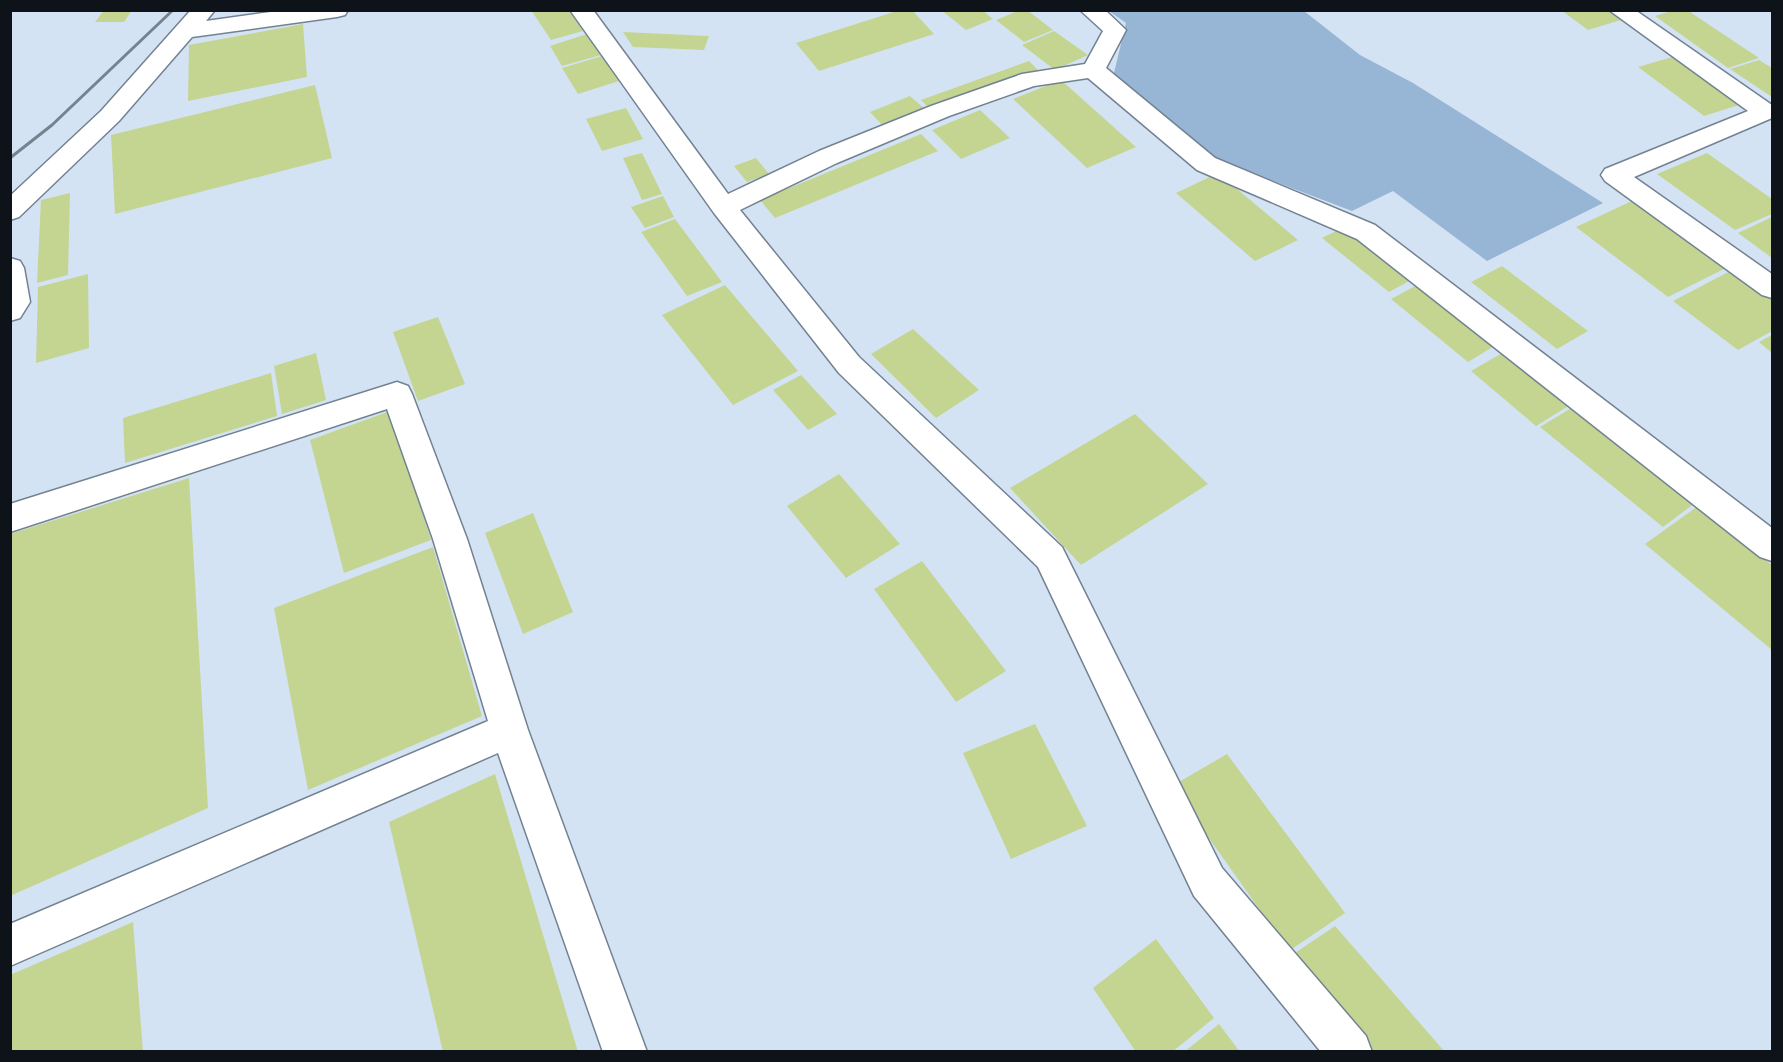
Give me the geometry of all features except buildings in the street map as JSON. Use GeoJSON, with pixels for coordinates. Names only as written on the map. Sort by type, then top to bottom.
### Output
{"type":"FeatureCollection","features":[{"type":"Feature","properties":{"kind":"street"},"geometry":{"type":"LineString","coordinates":[[10,211],[110,116],[204,10]]}},
{"type":"Feature","properties":{"kind":"street"},"geometry":{"type":"LineString","coordinates":[[186,31],[338,10]]}},
{"type":"Feature","properties":{"kind":"street"},"geometry":{"type":"LineString","coordinates":[[581,10],[723,207],[849,365],[1050,557],[1208,882],[1350,1052]]}},
{"type":"Feature","properties":{"kind":"street"},"geometry":{"type":"LineString","coordinates":[[1090,10],[1115,30],[1093,70]]}},
{"type":"Feature","properties":{"kind":"street"},"geometry":{"type":"LineString","coordinates":[[1620,10],[1766,112],[1614,175],[1773,288]]}},
{"type":"Feature","properties":{"kind":"street"},"geometry":{"type":"LineString","coordinates":[[723,207],[828,158],[940,111],[1030,79],[1093,70],[1206,164],[1366,232],[1773,547]]}},
{"type":"Feature","properties":{"kind":"street"},"geometry":{"type":"LineString","coordinates":[[10,268],[16,302],[10,311]]}},
{"type":"Feature","properties":{"kind":"street"},"geometry":{"type":"LineString","coordinates":[[10,518],[397,394],[450,539],[509,730],[625,1052]]}},
{"type":"Feature","properties":{"kind":"street"},"geometry":{"type":"LineString","coordinates":[[10,945],[509,730]]}},
{"type":"Feature","properties":{"kind":"shaded area"},"geometry":{"type":"Polygon","coordinates":[[[1109,11],[1304,11],[1360,55],[1413,83],[1603,203],[1487,261],[1393,191],[1352,211],[1203,154],[1114,73],[1126,23],[1109,11]]]}},
{"type":"Feature","properties":{"kind":"railway"},"geometry":{"type":"LineString","coordinates":[[10,158],[52,125],[173,10]]}}]}
